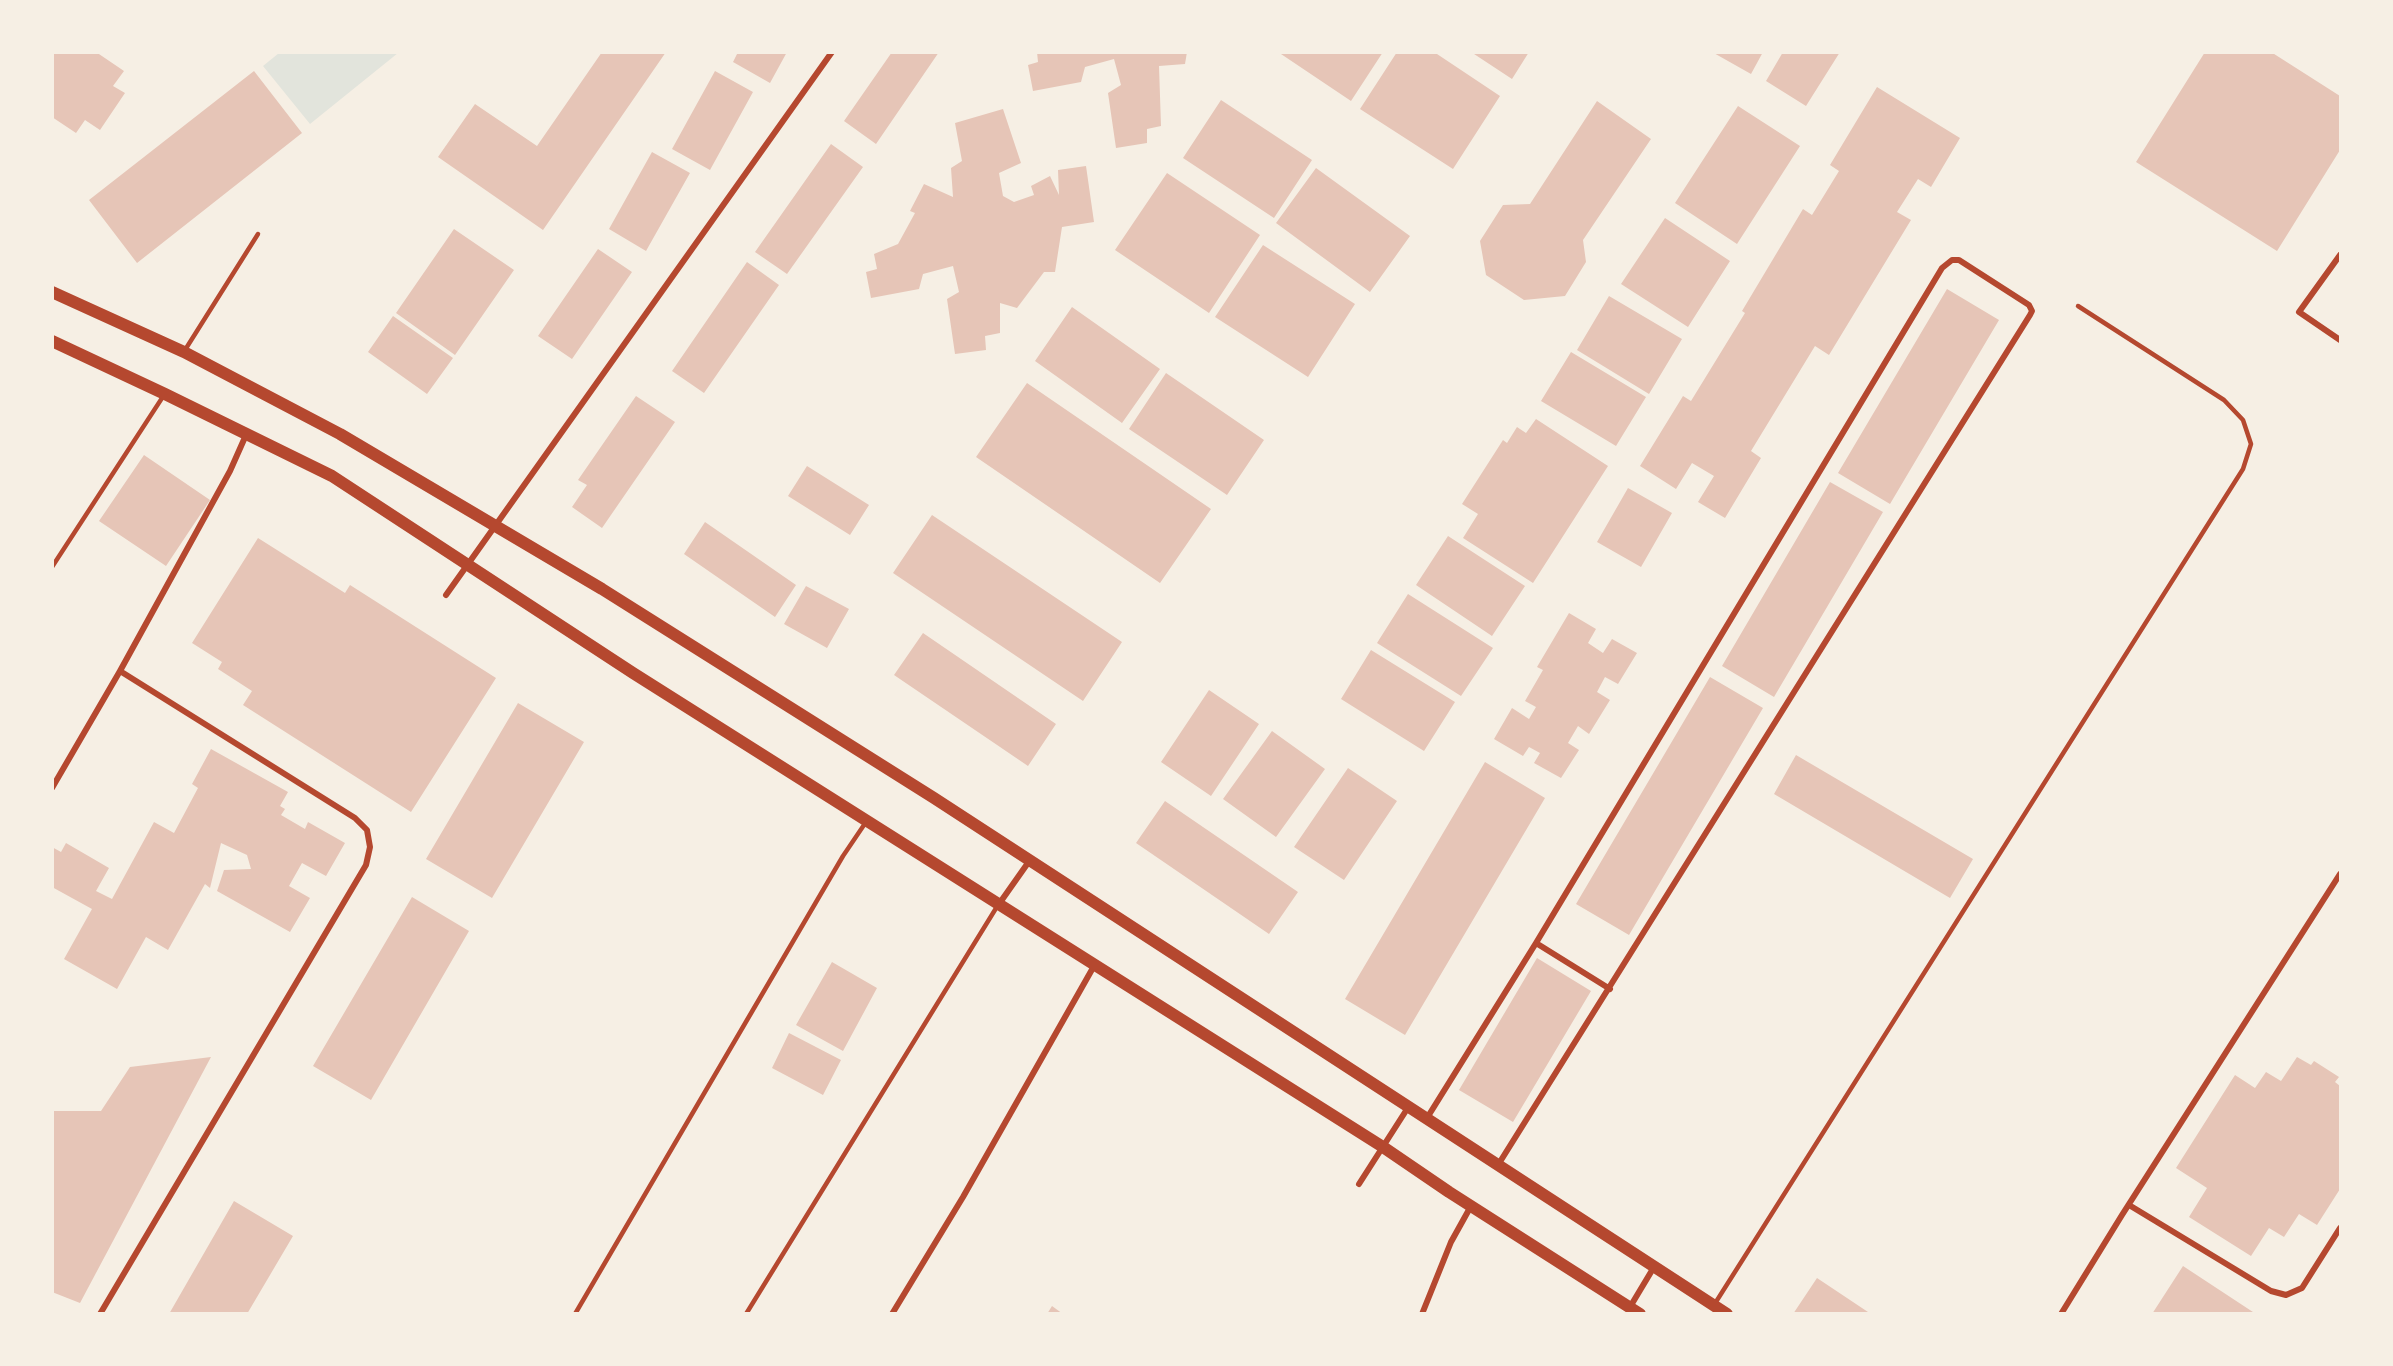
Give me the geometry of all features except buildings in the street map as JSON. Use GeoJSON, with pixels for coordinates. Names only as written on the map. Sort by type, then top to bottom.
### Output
{"type":"FeatureCollection","features":[{"type":"Feature","properties":{"kind":"main road"},"geometry":{"type":"LineString","coordinates":[[52,292],[184,352],[340,434],[662,627],[934,798],[1727,1314]]}},
{"type":"Feature","properties":{"kind":"main road"},"geometry":{"type":"LineString","coordinates":[[52,341],[332,476],[467,566],[1094,966],[1383,1147],[1632,1311]]}},
{"type":"Feature","properties":{"kind":"street"},"geometry":{"type":"LineString","coordinates":[[446,595],[832,52]]}},
{"type":"Feature","properties":{"kind":"street"},"geometry":{"type":"LineString","coordinates":[[2340,255],[2300,312],[2340,340]]}},
{"type":"Feature","properties":{"kind":"street"},"geometry":{"type":"LineString","coordinates":[[1426,1118],[1536,943],[1942,268],[1952,260],[1959,260],[2029,305],[2032,311],[2030,315],[1498,1165]]}},
{"type":"Feature","properties":{"kind":"street"},"geometry":{"type":"LineString","coordinates":[[52,788],[120,671],[230,471],[247,434]]}},
{"type":"Feature","properties":{"kind":"street"},"geometry":{"type":"LineString","coordinates":[[100,1314],[366,865],[370,847],[367,830],[355,818],[120,671]]}},
{"type":"Feature","properties":{"kind":"street"},"geometry":{"type":"LineString","coordinates":[[998,905],[1030,861]]}},
{"type":"Feature","properties":{"kind":"street"},"geometry":{"type":"LineString","coordinates":[[2061,1314],[2340,874]]}},
{"type":"Feature","properties":{"kind":"street"},"geometry":{"type":"LineString","coordinates":[[1536,943],[1610,989]]}},
{"type":"Feature","properties":{"kind":"street"},"geometry":{"type":"LineString","coordinates":[[891,1314],[963,1197],[1094,966]]}},
{"type":"Feature","properties":{"kind":"street"},"geometry":{"type":"LineString","coordinates":[[1359,1184],[1409,1106]]}},
{"type":"Feature","properties":{"kind":"street"},"geometry":{"type":"LineString","coordinates":[[1422,1314],[1451,1242],[1471,1206]]}},
{"type":"Feature","properties":{"kind":"street"},"geometry":{"type":"LineString","coordinates":[[2129,1206],[2271,1291],[2286,1295],[2301,1288],[2340,1228]]}},
{"type":"Feature","properties":{"kind":"street"},"geometry":{"type":"LineString","coordinates":[[1632,1311],[1654,1266]]}},
{"type":"Feature","properties":{"kind":"lane"},"geometry":{"type":"LineString","coordinates":[[184,352],[258,234]]}},
{"type":"Feature","properties":{"kind":"lane"},"geometry":{"type":"LineString","coordinates":[[1714,1305],[2243,470],[2251,444],[2243,420],[2224,400],[2078,306]]}},
{"type":"Feature","properties":{"kind":"lane"},"geometry":{"type":"LineString","coordinates":[[52,567],[165,394]]}},
{"type":"Feature","properties":{"kind":"lane"},"geometry":{"type":"LineString","coordinates":[[575,1314],[843,856],[867,820]]}},
{"type":"Feature","properties":{"kind":"lane"},"geometry":{"type":"LineString","coordinates":[[746,1314],[998,905]]}},
{"type":"Feature","properties":{"kind":"shaded area"},"geometry":{"type":"Polygon","coordinates":[[[279,53],[398,53],[310,124],[263,66],[279,53]]]}}]}
